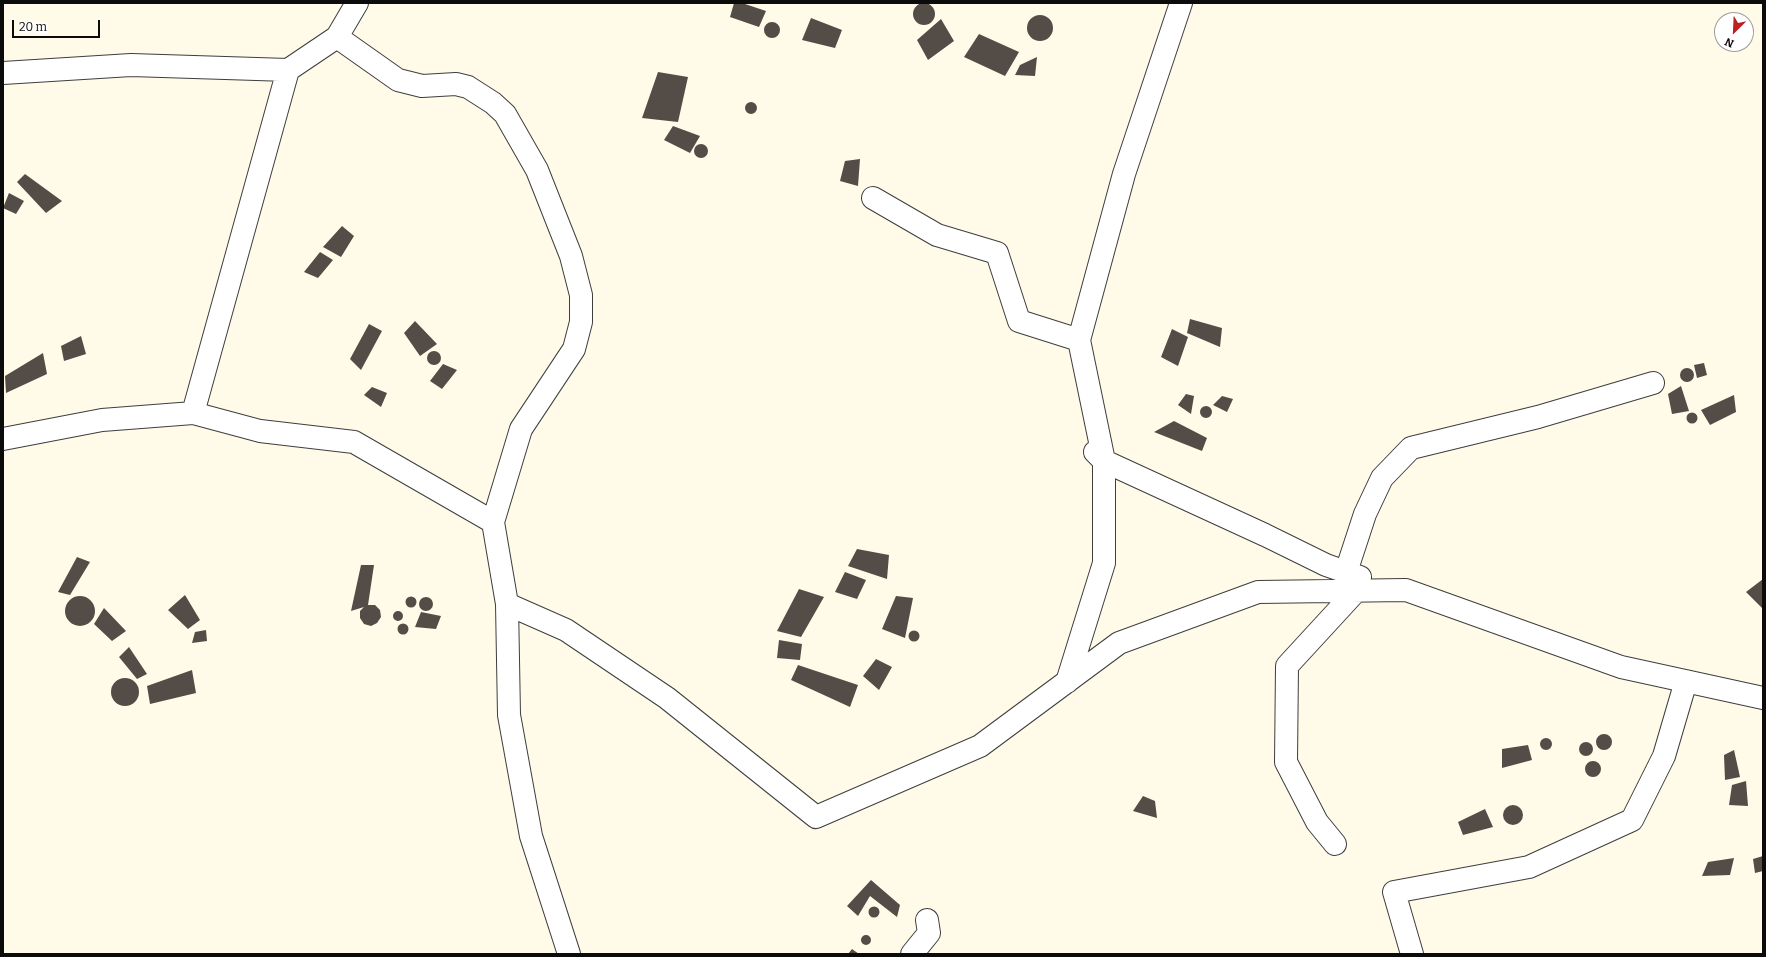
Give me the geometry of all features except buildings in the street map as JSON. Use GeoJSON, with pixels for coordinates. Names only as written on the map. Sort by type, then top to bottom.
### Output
{"type":"FeatureCollection","features":[{"type":"Feature","properties":{"kind":"street"},"geometry":{"type":"LineString","coordinates":[[3,73],[131,65],[288,70],[337,37],[357,3]]}},
{"type":"Feature","properties":{"kind":"street"},"geometry":{"type":"LineString","coordinates":[[1067,682],[1104,563],[1104,460],[1079,340],[1124,174],[1181,3]]}},
{"type":"Feature","properties":{"kind":"street"},"geometry":{"type":"LineString","coordinates":[[337,37],[398,80],[422,86],[456,84],[468,87],[480,94],[505,114],[537,170],[571,256],[581,295],[581,322],[574,349],[521,429],[493,522],[507,604],[511,723],[531,836],[569,954]]}},
{"type":"Feature","properties":{"kind":"street"},"geometry":{"type":"LineString","coordinates":[[193,413],[288,70]]}},
{"type":"Feature","properties":{"kind":"street"},"geometry":{"type":"LineString","coordinates":[[873,198],[937,235],[997,253],[1018,321],[1079,340]]}},
{"type":"Feature","properties":{"kind":"street"},"geometry":{"type":"LineString","coordinates":[[1346,572],[1365,514],[1382,478],[1411,448],[1538,417],[1653,383]]}},
{"type":"Feature","properties":{"kind":"street"},"geometry":{"type":"LineString","coordinates":[[3,439],[102,420],[193,413],[260,431],[354,442],[493,522]]}},
{"type":"Feature","properties":{"kind":"street"},"geometry":{"type":"LineString","coordinates":[[1086,443],[1104,460],[1326,565],[1398,590]]}},
{"type":"Feature","properties":{"kind":"street"},"geometry":{"type":"LineString","coordinates":[[507,604],[566,630],[667,698],[816,817],[980,746],[1119,643],[1258,592],[1406,590],[1621,667],[1763,698]]}},
{"type":"Feature","properties":{"kind":"street"},"geometry":{"type":"LineString","coordinates":[[1335,844],[1317,822],[1286,762],[1287,666],[1356,591]]}},
{"type":"Feature","properties":{"kind":"street"},"geometry":{"type":"LineString","coordinates":[[1412,954],[1394,892],[1529,867],[1632,820],[1664,756],[1686,681]]}},
{"type":"Feature","properties":{"kind":"street"},"geometry":{"type":"LineString","coordinates":[[912,954],[929,933],[927,920]]}}]}
